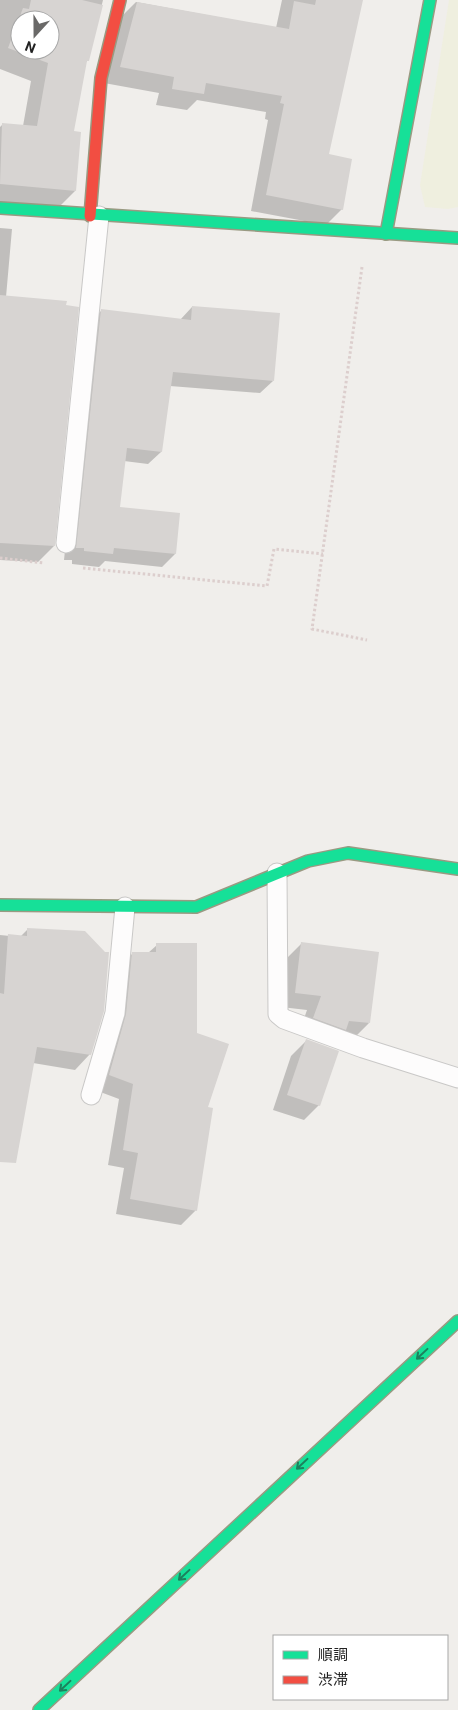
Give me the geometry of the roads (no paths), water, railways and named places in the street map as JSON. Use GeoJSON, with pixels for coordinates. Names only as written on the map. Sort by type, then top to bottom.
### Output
{"type":"FeatureCollection","features":[{"type":"Feature","properties":{"kind":"street"},"geometry":{"type":"LineString","coordinates":[[95,216],[101,78],[120,0]]}},
{"type":"Feature","properties":{"kind":"street"},"geometry":{"type":"LineString","coordinates":[[386,234],[430,0]]}},
{"type":"Feature","properties":{"kind":"street"},"geometry":{"type":"LineString","coordinates":[[0,208],[95,216],[458,238]]}},
{"type":"Feature","properties":{"kind":"street"},"geometry":{"type":"LineString","coordinates":[[0,904],[196,907],[223,898],[308,861],[348,853],[458,869]]}},
{"type":"Feature","properties":{"kind":"street"},"geometry":{"type":"LineString","coordinates":[[39,1710],[458,1321]]}},
{"type":"Feature","properties":{"kind":"lane"},"geometry":{"type":"LineString","coordinates":[[66,543],[95,216]]}},
{"type":"Feature","properties":{"kind":"lane"},"geometry":{"type":"LineString","coordinates":[[277,873],[278,1014],[284,1019],[363,1048],[458,1078]]}},
{"type":"Feature","properties":{"kind":"lane"},"geometry":{"type":"LineString","coordinates":[[91,1095],[115,1013],[125,907]]}}]}
